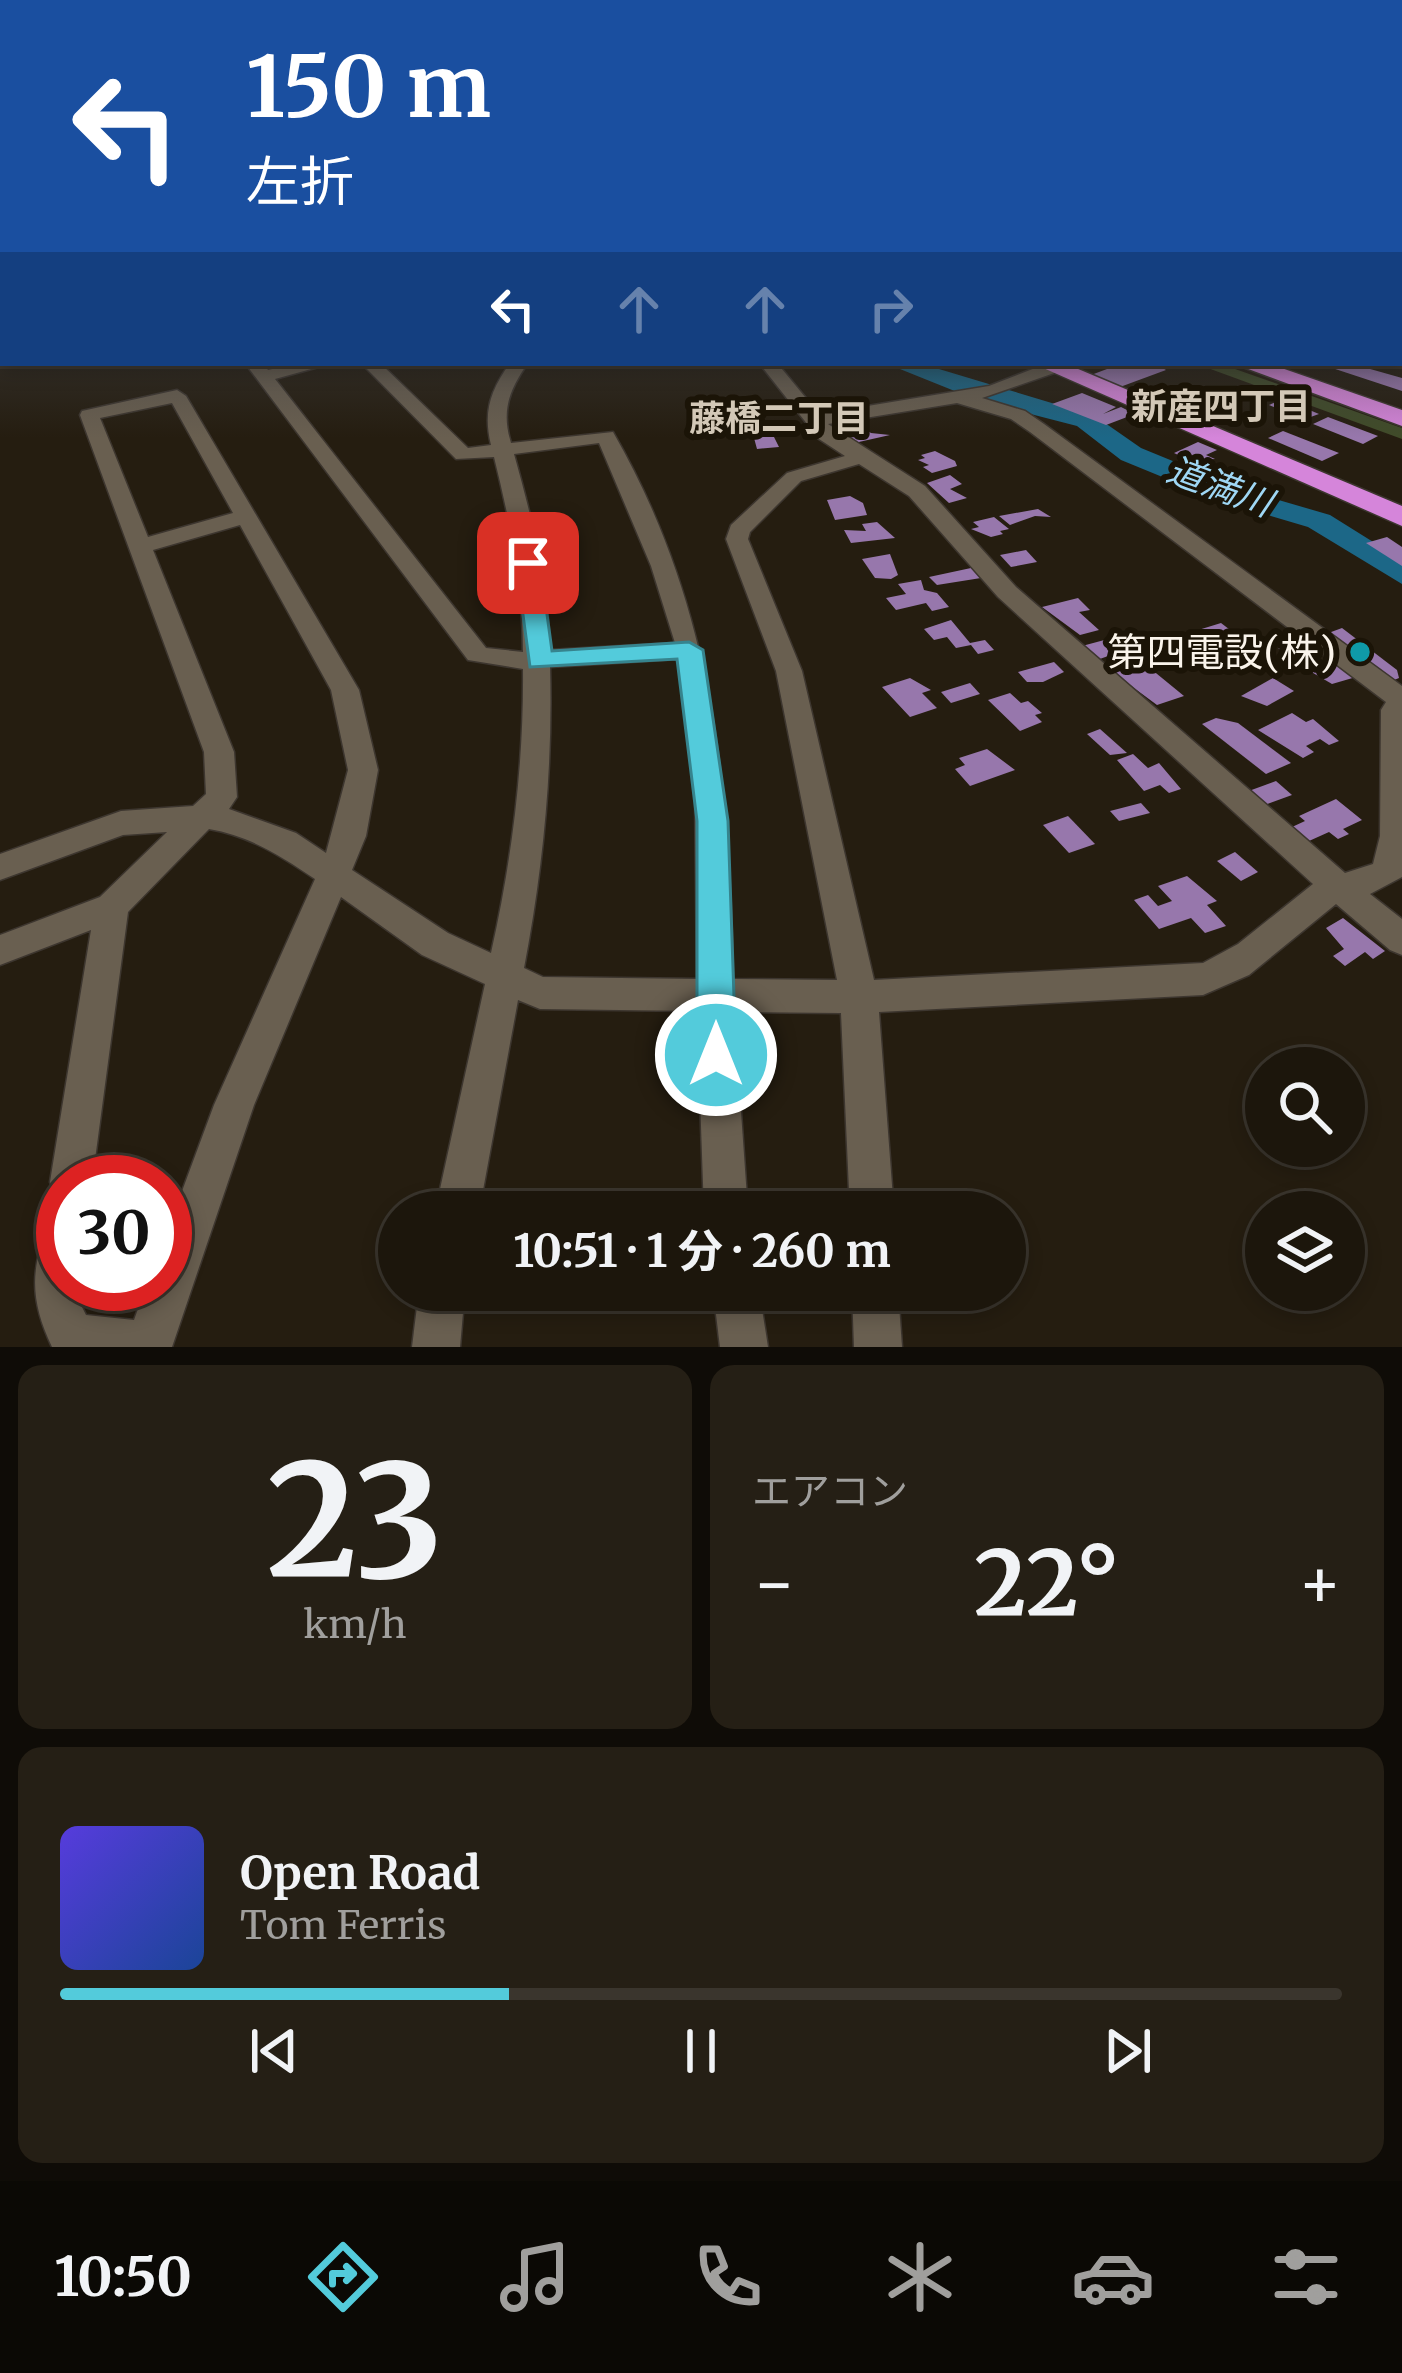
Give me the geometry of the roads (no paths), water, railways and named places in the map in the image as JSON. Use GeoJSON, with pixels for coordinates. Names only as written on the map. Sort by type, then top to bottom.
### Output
{"type":"FeatureCollection","features":[{"type":"Feature","properties":{"kind":"highway"},"geometry":{"type":"LineString","coordinates":[[1051,366],[1402,518]]}},
{"type":"Feature","properties":{"kind":"highway"},"geometry":{"type":"LineString","coordinates":[[1253,366],[1402,418]]}},
{"type":"Feature","properties":{"kind":"highway"},"geometry":{"type":"LineString","coordinates":[[1281,366],[1402,408]]}},
{"type":"Feature","properties":{"kind":"highway"},"geometry":{"type":"LineString","coordinates":[[1289,468],[1402,496]]}},
{"type":"Feature","properties":{"kind":"street"},"geometry":{"type":"LineString","coordinates":[[259,369],[292,366]]}},
{"type":"Feature","properties":{"kind":"street"},"geometry":{"type":"LineString","coordinates":[[373,366],[463,455],[606,436],[661,555],[689,650],[712,821],[725,1191]]}},
{"type":"Feature","properties":{"kind":"street"},"geometry":{"type":"LineString","coordinates":[[461,1191],[506,981],[532,819],[539,661],[520,515],[500,450],[495,408],[512,366]]}},
{"type":"Feature","properties":{"kind":"street"},"geometry":{"type":"LineString","coordinates":[[770,366],[814,421],[859,458],[917,490],[1007,592],[1402,940]]}},
{"type":"Feature","properties":{"kind":"street"},"geometry":{"type":"LineString","coordinates":[[814,421],[962,398],[1046,366]]}},
{"type":"Feature","properties":{"kind":"street"},"geometry":{"type":"LineString","coordinates":[[259,369],[471,648],[489,660],[689,650]]}},
{"type":"Feature","properties":{"kind":"street"},"geometry":{"type":"LineString","coordinates":[[0,950],[112,907],[222,797],[225,773],[89,415],[177,396],[354,716],[363,770],[359,806],[234,1105],[149,1346],[72,1338],[59,1311]]}},
{"type":"Feature","properties":{"kind":"street"},"geometry":{"type":"LineString","coordinates":[[0,867],[122,823],[207,817],[262,831],[435,944],[506,981],[540,993],[716,998],[859,997],[1203,979],[1236,970],[1322,895],[1376,880],[1393,861],[1395,710],[1402,702],[1036,428],[1018,416],[962,398]]}},
{"type":"Feature","properties":{"kind":"street"},"geometry":{"type":"LineString","coordinates":[[859,458],[794,478],[739,530],[737,538],[789,671],[859,997],[871,1191]]}},
{"type":"Feature","properties":{"kind":"street"},"geometry":{"type":"LineString","coordinates":[[139,547],[245,517]]}},
{"type":"Feature","properties":{"kind":"street"},"geometry":{"type":"LineString","coordinates":[[75,1155],[112,907]]}},
{"type":"Feature","properties":{"kind":"street"},"geometry":{"type":"LineString","coordinates":[[436,1347],[440,1311]]}},
{"type":"Feature","properties":{"kind":"street"},"geometry":{"type":"LineString","coordinates":[[739,1311],[744,1347]]}},
{"type":"Feature","properties":{"kind":"street"},"geometry":{"type":"LineString","coordinates":[[876,1311],[878,1347]]}},
{"type":"Feature","properties":{"kind":"waterway","name":"道満川"},"geometry":{"type":"LineString","coordinates":[[905,366],[986,395],[1086,421],[1131,454],[1231,495],[1319,521],[1402,574]]}},
{"type":"Feature","properties":{"kind":"place","name":"第四電設(株)"},"geometry":{"type":"Point","coordinates":[1360,652]}},
{"type":"Feature","properties":{"kind":"district","name":"新産四丁目"},"geometry":{"type":"Point","coordinates":[1221,406]}},
{"type":"Feature","properties":{"kind":"district","name":"藤橋二丁目"},"geometry":{"type":"Point","coordinates":[779,418]}}]}
